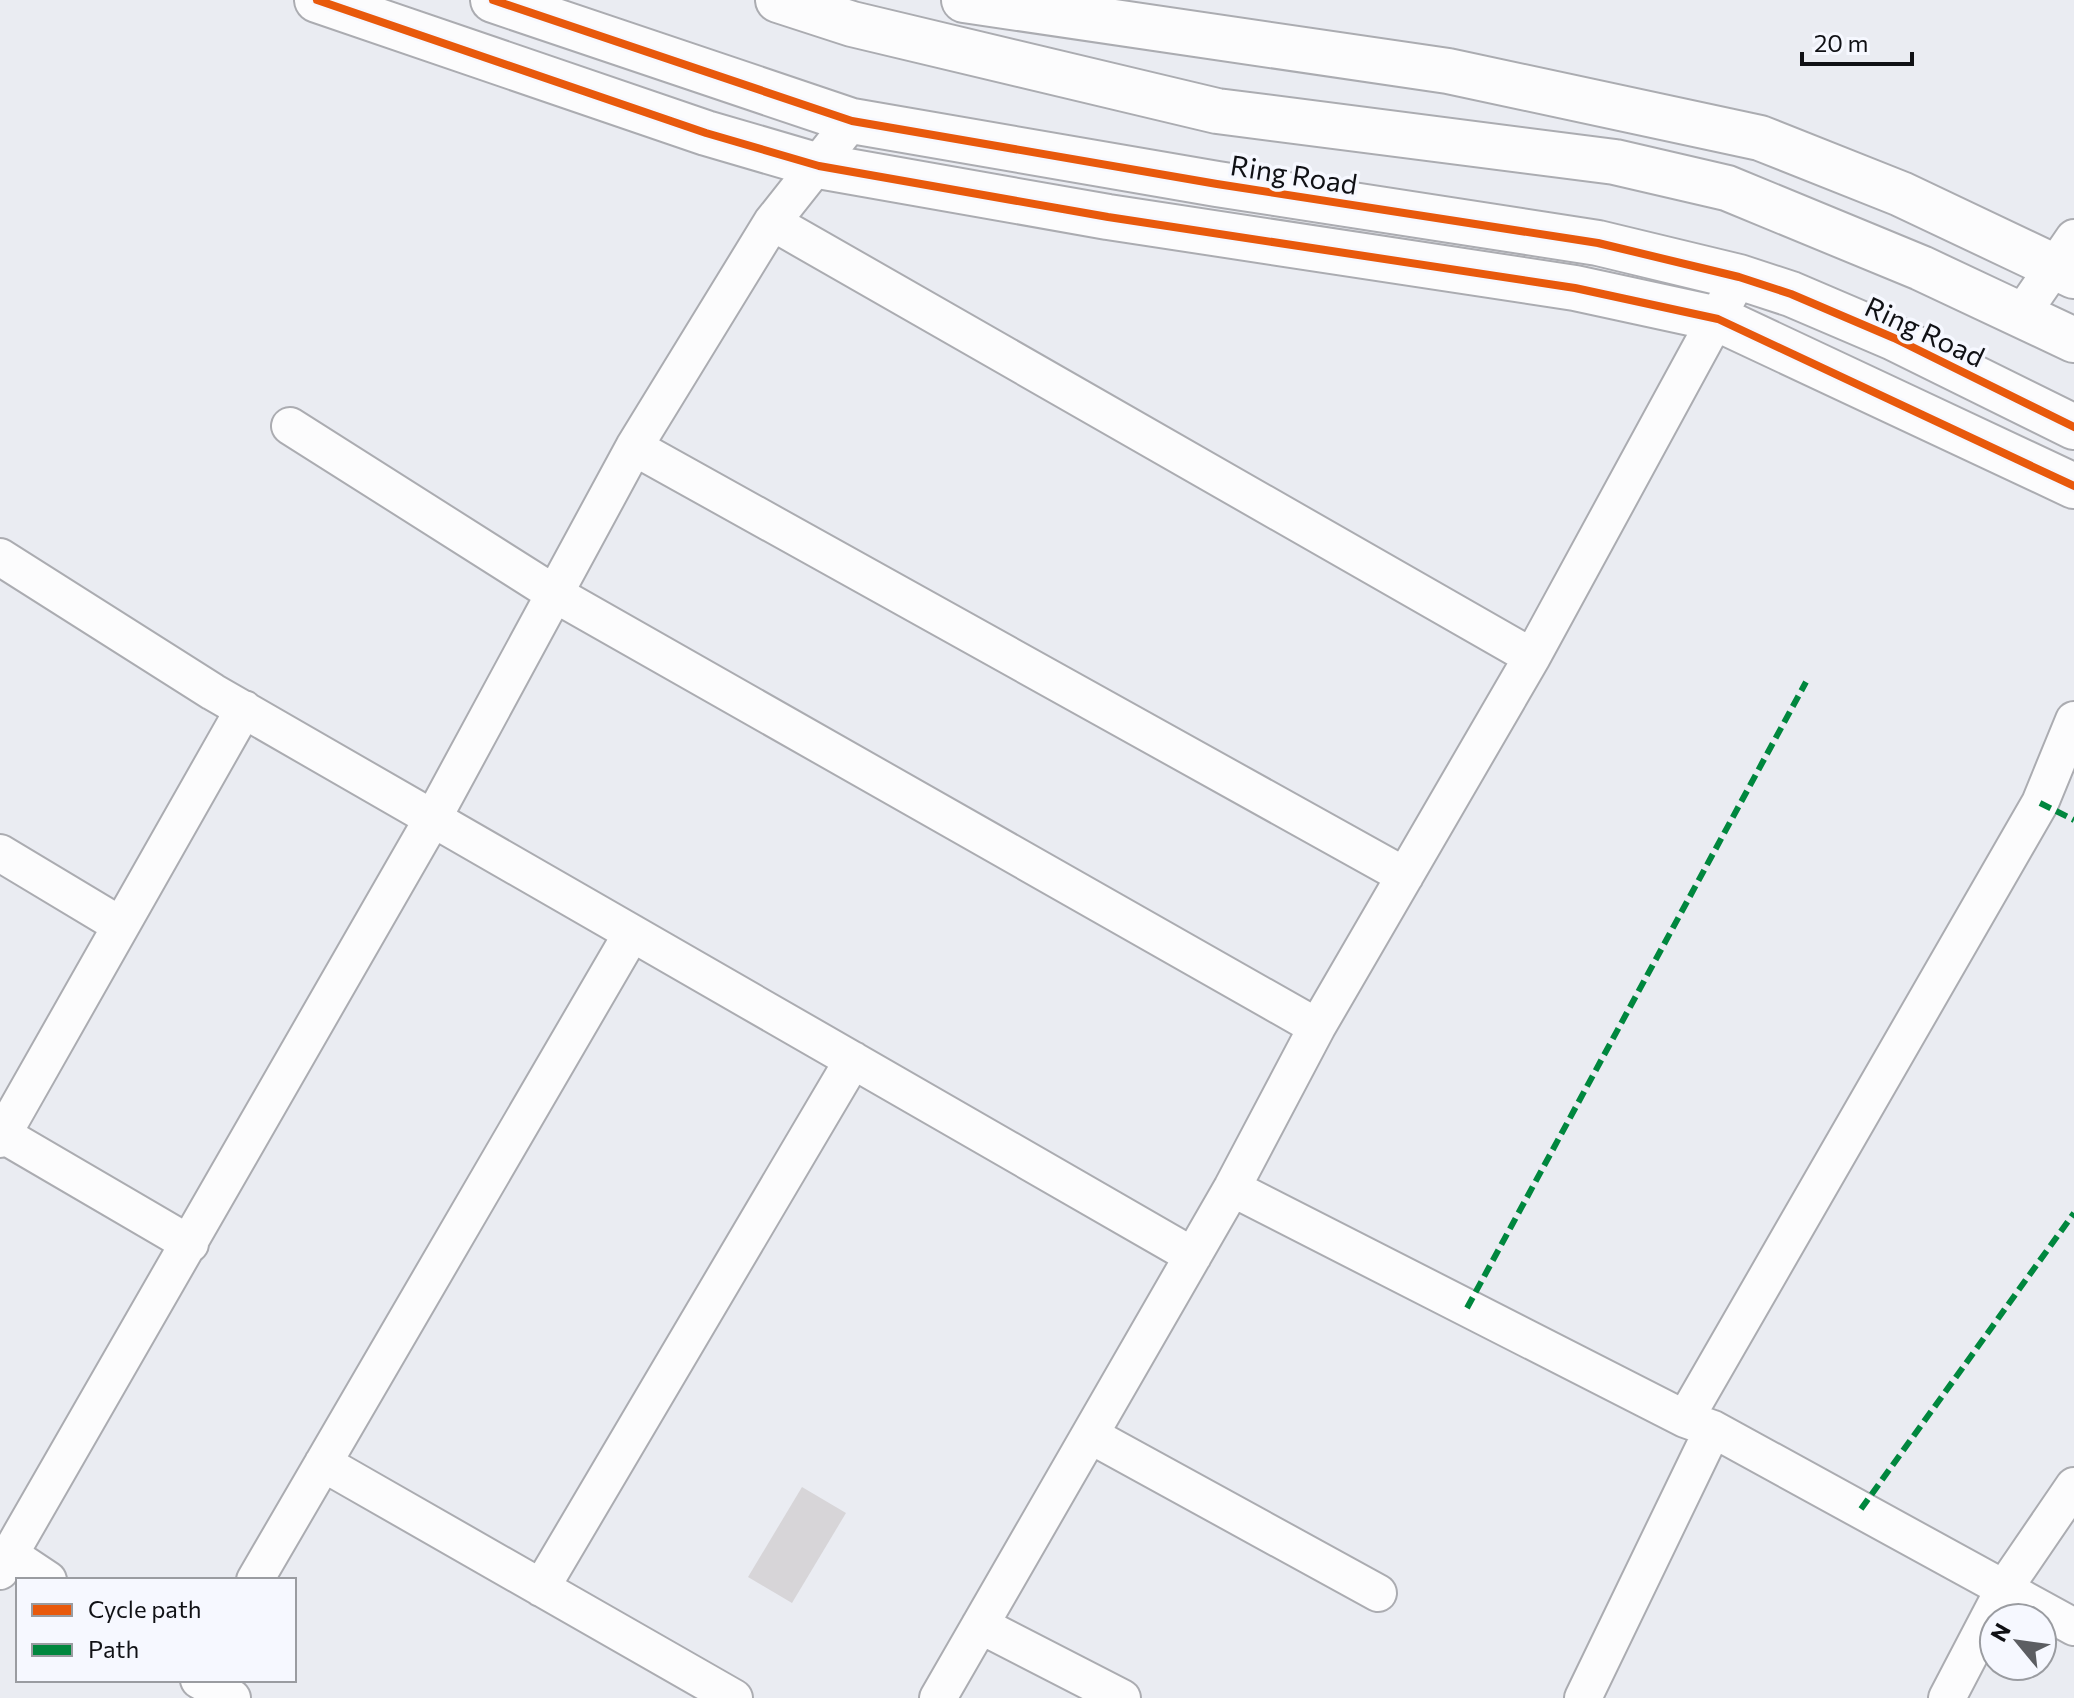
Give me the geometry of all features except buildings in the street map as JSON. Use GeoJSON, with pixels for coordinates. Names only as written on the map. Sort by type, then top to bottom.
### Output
{"type":"FeatureCollection","features":[{"type":"Feature","properties":{"kind":"main road"},"geometry":{"type":"LineString","coordinates":[[317,0],[706,133],[819,166],[1108,217],[1575,288],[1718,319],[2074,486]]}},
{"type":"Feature","properties":{"kind":"main road","name":"Ring Road"},"geometry":{"type":"LineString","coordinates":[[493,0],[852,121],[1217,184],[1598,243],[1739,277],[1791,294],[1894,338],[2074,427]]}},
{"type":"Feature","properties":{"kind":"main road","name":"Ring Road"},"geometry":{"type":"LineString","coordinates":[[778,0],[852,24],[1217,111],[1615,162],[1712,185],[1810,220],[2074,340]]}},
{"type":"Feature","properties":{"kind":"main road"},"geometry":{"type":"LineString","coordinates":[[964,0],[1448,71],[1760,138],[2068,260]]}},
{"type":"Feature","properties":{"kind":"street"},"geometry":{"type":"LineString","coordinates":[[43,1578],[5,1562],[433,818],[634,447],[772,222],[852,121]]}},
{"type":"Feature","properties":{"kind":"street"},"geometry":{"type":"LineString","coordinates":[[772,222],[1532,657]]}},
{"type":"Feature","properties":{"kind":"street"},"geometry":{"type":"LineString","coordinates":[[2021,315],[2068,260]]}},
{"type":"Feature","properties":{"kind":"street"},"geometry":{"type":"LineString","coordinates":[[938,1698],[1232,1188],[1317,1027],[1532,657],[1739,277]]}},
{"type":"Feature","properties":{"kind":"street"},"geometry":{"type":"LineString","coordinates":[[290,426],[555,594],[1317,1027]]}},
{"type":"Feature","properties":{"kind":"street"},"geometry":{"type":"LineString","coordinates":[[634,447],[1405,876]]}},
{"type":"Feature","properties":{"kind":"street"},"geometry":{"type":"LineString","coordinates":[[0,557],[244,709],[1193,1256]]}},
{"type":"Feature","properties":{"kind":"street"},"geometry":{"type":"LineString","coordinates":[[190,1244],[1,1135],[244,709]]}},
{"type":"Feature","properties":{"kind":"street"},"geometry":{"type":"LineString","coordinates":[[1583,1698],[1699,1424],[2040,803],[2074,720]]}},
{"type":"Feature","properties":{"kind":"street"},"geometry":{"type":"LineString","coordinates":[[0,853],[120,925]]}},
{"type":"Feature","properties":{"kind":"street"},"geometry":{"type":"LineString","coordinates":[[256,1578],[632,933]]}},
{"type":"Feature","properties":{"kind":"street"},"geometry":{"type":"LineString","coordinates":[[541,1588],[853,1060]]}},
{"type":"Feature","properties":{"kind":"street"},"geometry":{"type":"LineString","coordinates":[[1232,1188],[1699,1424],[2074,1627]]}},
{"type":"Feature","properties":{"kind":"street"},"geometry":{"type":"LineString","coordinates":[[1090,1435],[1378,1593]]}},
{"type":"Feature","properties":{"kind":"street"},"geometry":{"type":"LineString","coordinates":[[323,1463],[734,1698]]}},
{"type":"Feature","properties":{"kind":"street"},"geometry":{"type":"LineString","coordinates":[[1947,1698],[2005,1587],[2074,1486]]}},
{"type":"Feature","properties":{"kind":"street"},"geometry":{"type":"LineString","coordinates":[[980,1625],[1122,1698]]}},
{"type":"Feature","properties":{"kind":"street"},"geometry":{"type":"LineString","coordinates":[[202,1682],[232,1698]]}},
{"type":"Feature","properties":{"kind":"marked path"},"geometry":{"type":"LineString","coordinates":[[1467,1308],[1806,682]]}},
{"type":"Feature","properties":{"kind":"marked path"},"geometry":{"type":"LineString","coordinates":[[2040,803],[2074,820]]}},
{"type":"Feature","properties":{"kind":"marked path"},"geometry":{"type":"LineString","coordinates":[[1861,1509],[2074,1213]]}},
{"type":"Feature","properties":{"kind":"cycle path"},"geometry":{"type":"LineString","coordinates":[[317,0],[706,133],[819,166],[1108,217],[1575,288],[1718,319],[2074,486]]}},
{"type":"Feature","properties":{"kind":"cycle path"},"geometry":{"type":"LineString","coordinates":[[493,0],[852,121],[1217,184],[1598,243],[1739,277],[1791,294],[1894,338],[2074,427]]}}]}
